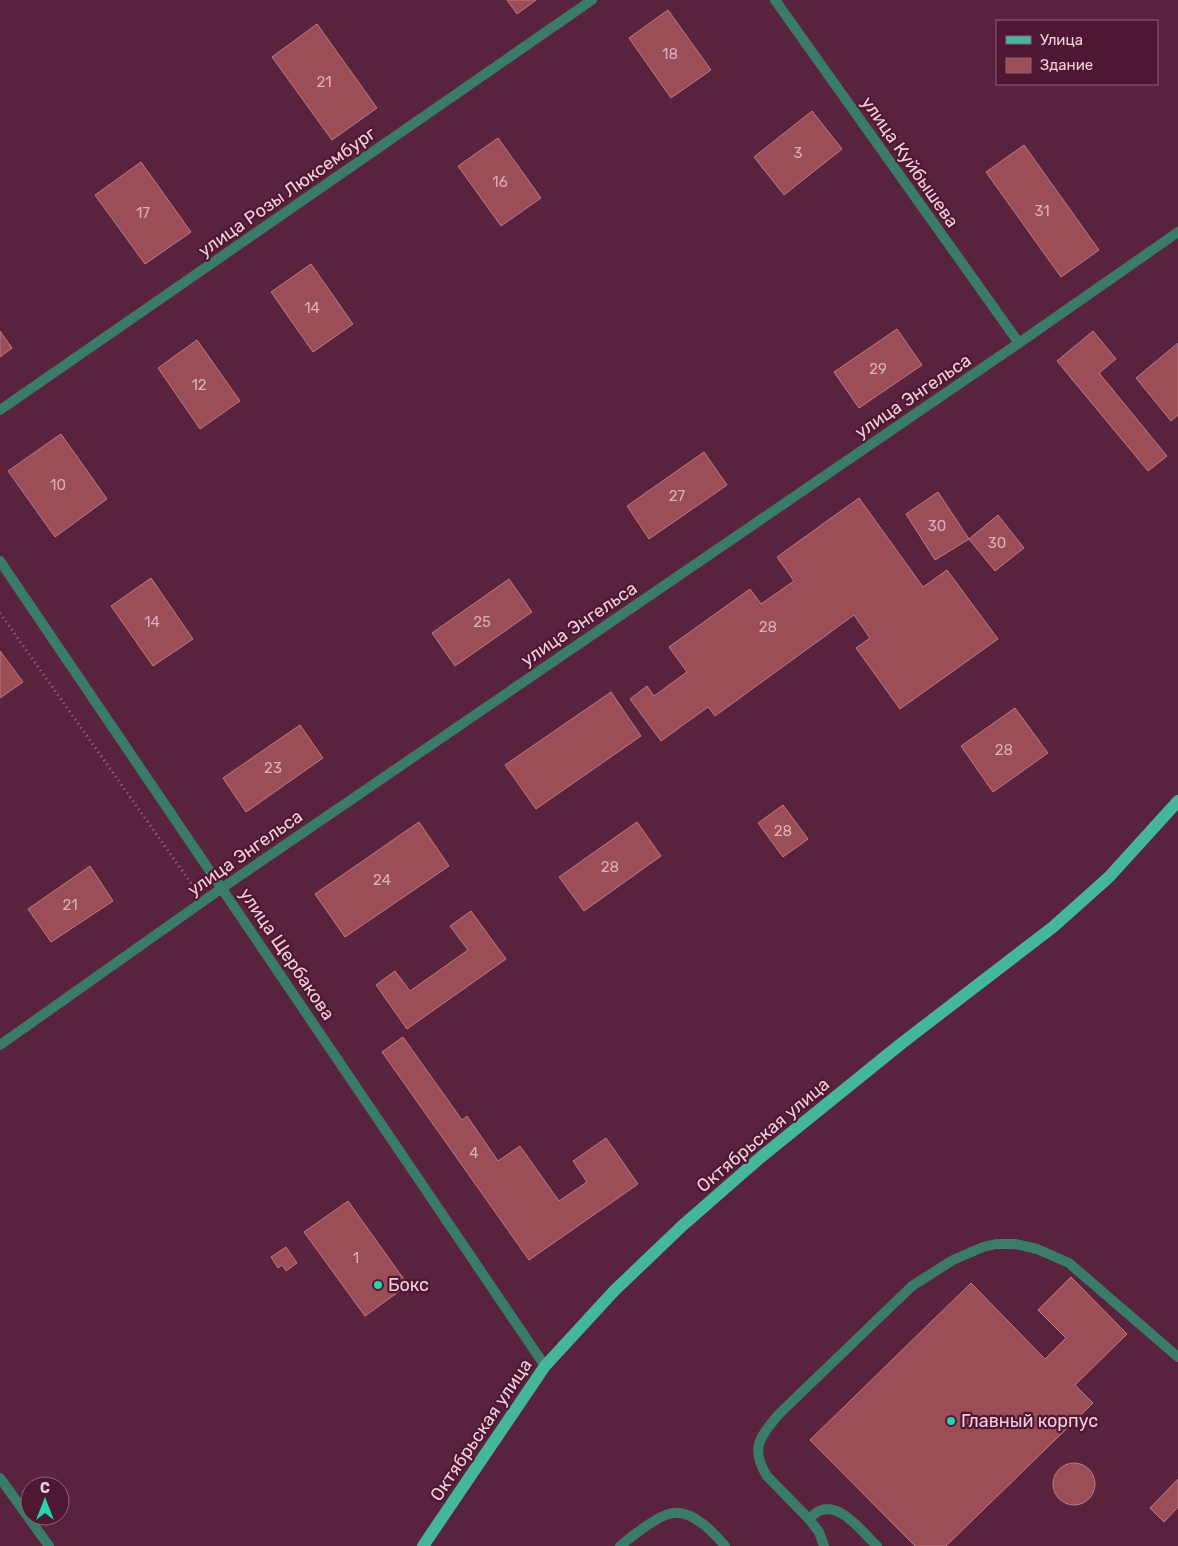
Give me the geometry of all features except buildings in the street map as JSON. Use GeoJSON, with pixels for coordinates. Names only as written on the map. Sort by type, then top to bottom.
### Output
{"type":"FeatureCollection","features":[{"type":"Feature","properties":{"kind":"main road","name":"Октябрьская улица"},"geometry":{"type":"LineString","coordinates":[[423,1546],[545,1366],[614,1292],[720,1192],[902,1043],[1053,927],[1109,877],[1178,801]]}},
{"type":"Feature","properties":{"kind":"street","name":"улица Розы Люксембург"},"geometry":{"type":"LineString","coordinates":[[0,410],[592,0]]}},
{"type":"Feature","properties":{"kind":"street","name":"улица Куйбышева"},"geometry":{"type":"LineString","coordinates":[[775,0],[1019,343]]}},
{"type":"Feature","properties":{"kind":"street","name":"улица Энгельса"},"geometry":{"type":"LineString","coordinates":[[0,1045],[222,888],[1019,343],[1178,232]]}},
{"type":"Feature","properties":{"kind":"street","name":"улица Щербакова"},"geometry":{"type":"LineString","coordinates":[[0,561],[545,1366]]}},
{"type":"Feature","properties":{"kind":"street"},"geometry":{"type":"LineString","coordinates":[[824,1546],[819,1532],[809,1519],[767,1476],[758,1456],[758,1445],[762,1435],[779,1414],[912,1286],[953,1260],[983,1246],[996,1244],[1015,1244],[1054,1255],[1069,1263],[1178,1357]]}},
{"type":"Feature","properties":{"kind":"street"},"geometry":{"type":"LineString","coordinates":[[0,1478],[49,1546]]}},
{"type":"Feature","properties":{"kind":"street"},"geometry":{"type":"LineString","coordinates":[[809,1519],[818,1511],[838,1510],[877,1546]]}},
{"type":"Feature","properties":{"kind":"street"},"geometry":{"type":"LineString","coordinates":[[620,1546],[640,1530],[673,1513],[688,1515],[700,1522],[711,1530],[725,1546]]}},
{"type":"Feature","properties":{"kind":"path"},"geometry":{"type":"LineString","coordinates":[[0,613],[204,902]]}},
{"type":"Feature","properties":{"kind":"place","name":"Бокс"},"geometry":{"type":"Point","coordinates":[378,1285]}},
{"type":"Feature","properties":{"kind":"place","name":"Главный корпус"},"geometry":{"type":"Point","coordinates":[951,1421]}}]}
